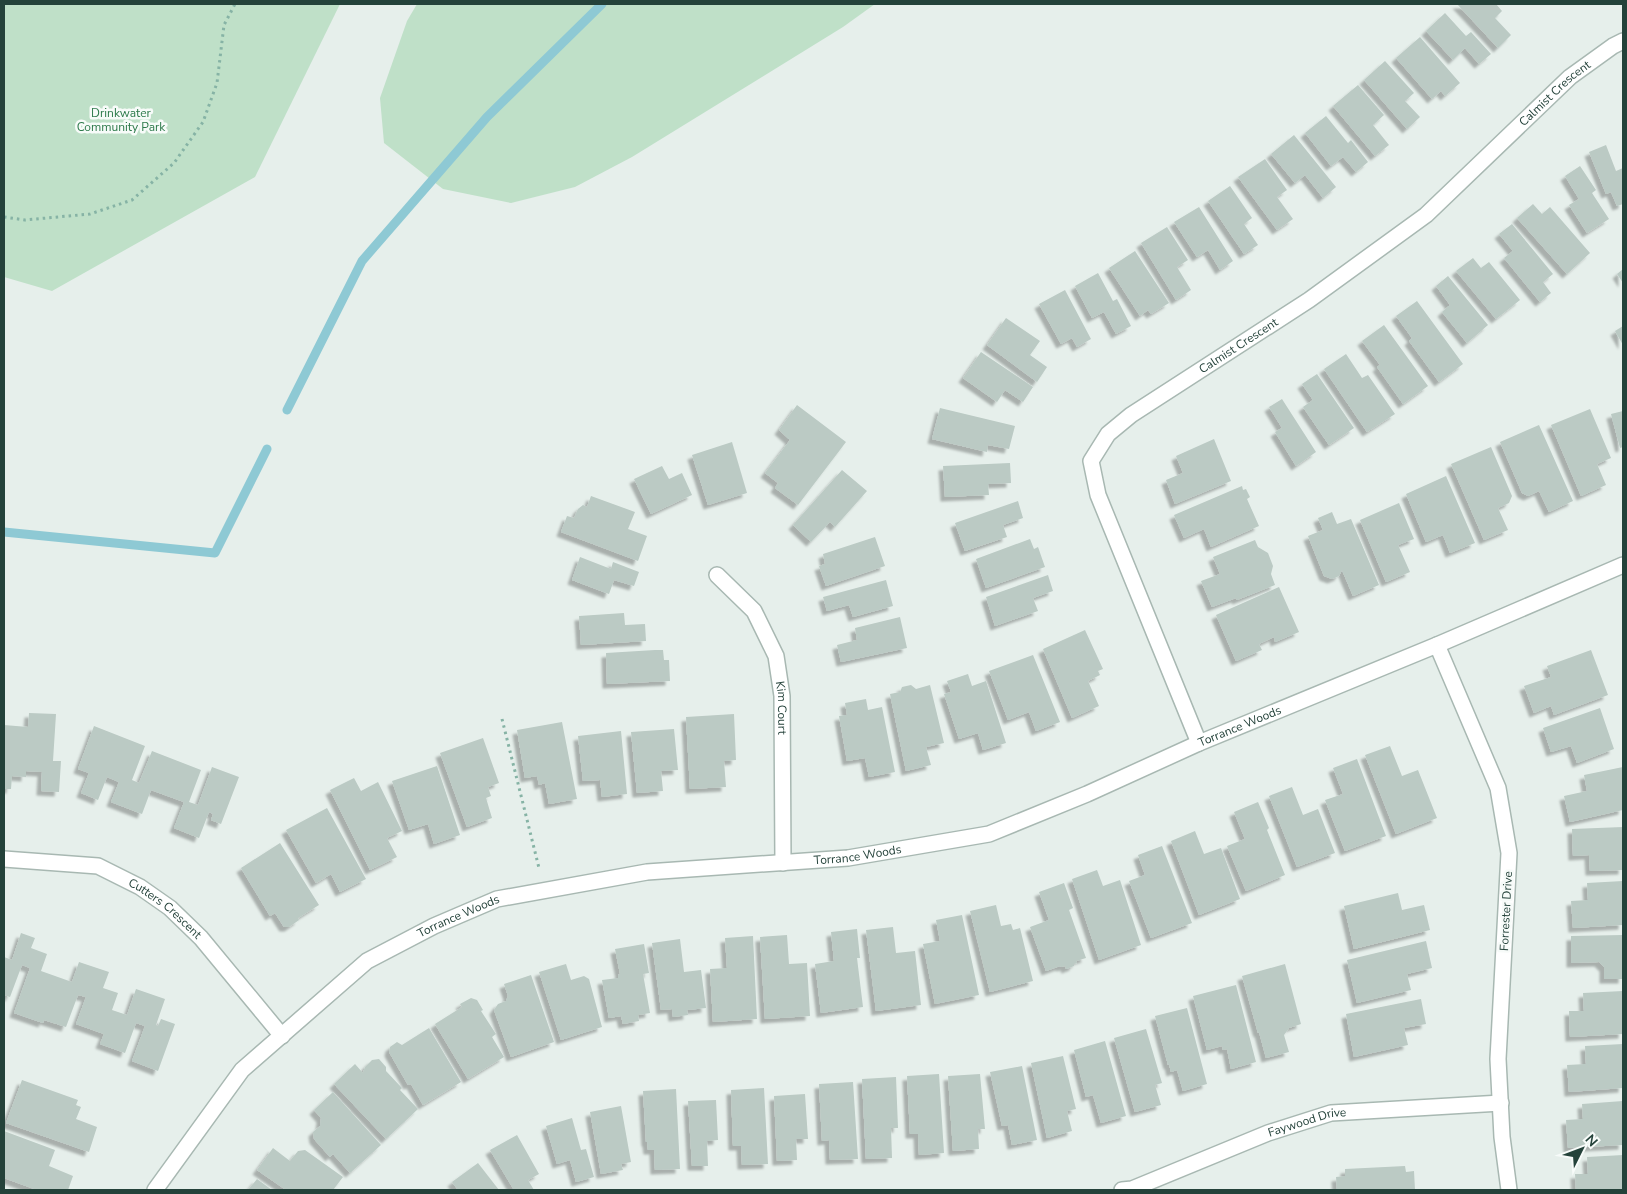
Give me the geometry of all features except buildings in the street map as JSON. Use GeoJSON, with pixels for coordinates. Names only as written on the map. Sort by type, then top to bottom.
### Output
{"type":"FeatureCollection","features":[{"type":"Feature","properties":{"kind":"street","name":"Calmist Crescent"},"geometry":{"type":"LineString","coordinates":[[1199,743],[1098,496],[1091,461],[1108,434],[1131,414],[1309,300],[1426,215],[1570,77],[1623,41]]}},
{"type":"Feature","properties":{"kind":"street","name":"Torrance Woods"},"geometry":{"type":"LineString","coordinates":[[155,1190],[242,1070],[367,961],[434,926],[497,899],[647,872],[848,858],[989,834],[1087,794],[1199,743],[1623,565]]}},
{"type":"Feature","properties":{"kind":"street","name":"Kim Court"},"geometry":{"type":"LineString","coordinates":[[717,574],[754,611],[776,656],[782,696],[783,863]]}},
{"type":"Feature","properties":{"kind":"street","name":"Forrester Drive"},"geometry":{"type":"LineString","coordinates":[[1437,644],[1498,788],[1509,853],[1498,1059],[1502,1137],[1509,1190]]}},
{"type":"Feature","properties":{"kind":"street","name":"Cutters Crescent"},"geometry":{"type":"LineString","coordinates":[[4,859],[98,866],[140,888],[170,908],[202,938],[282,1036]]}},
{"type":"Feature","properties":{"kind":"street","name":"Faywood Drive"},"geometry":{"type":"LineString","coordinates":[[1122,1190],[1132,1189],[1268,1133],[1331,1113],[1501,1103]]}},
{"type":"Feature","properties":{"kind":"path"},"geometry":{"type":"LineString","coordinates":[[4,218],[25,220],[90,214],[132,200],[174,163],[203,122],[217,83],[224,26],[234,4]]}},
{"type":"Feature","properties":{"kind":"path"},"geometry":{"type":"LineString","coordinates":[[502,718],[545,891]]}},
{"type":"Feature","properties":{"kind":"green space","name":"Drinkwater Community Park"},"geometry":{"type":"Polygon","coordinates":[[[4,4],[340,4],[255,177],[52,291],[4,277],[4,4]]]}},
{"type":"Feature","properties":{"kind":"green space"},"geometry":{"type":"Polygon","coordinates":[[[417,4],[875,4],[843,27],[632,157],[575,187],[511,203],[443,189],[384,143],[380,98],[407,21],[417,4]]]}},
{"type":"Feature","properties":{"kind":"waterway"},"geometry":{"type":"LineString","coordinates":[[287,410],[362,261],[487,117],[602,4]]}},
{"type":"Feature","properties":{"kind":"waterway"},"geometry":{"type":"LineString","coordinates":[[4,532],[215,553],[267,449]]}}]}
